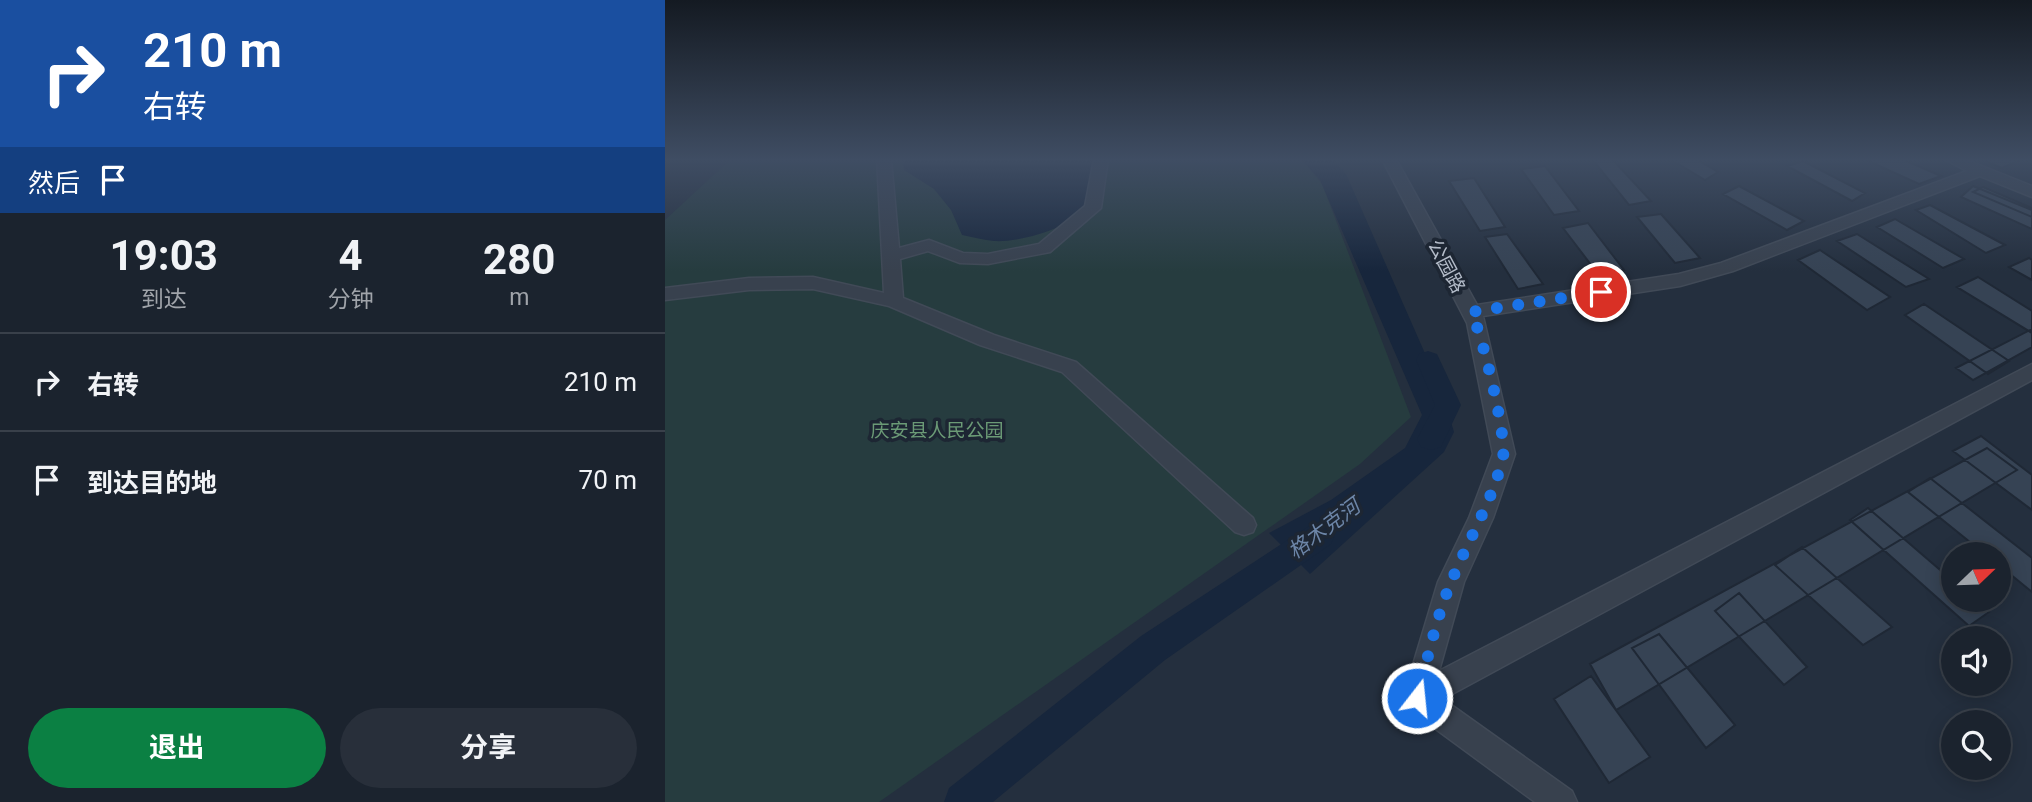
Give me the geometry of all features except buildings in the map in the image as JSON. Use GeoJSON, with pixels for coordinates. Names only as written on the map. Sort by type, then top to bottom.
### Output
{"type":"FeatureCollection","features":[{"type":"Feature","properties":{"kind":"street"},"geometry":{"type":"LineString","coordinates":[[887,196],[894,301]]}},
{"type":"Feature","properties":{"kind":"street"},"geometry":{"type":"LineString","coordinates":[[891,256],[929,245],[960,258],[988,259],[1044,248],[1093,208],[1095,196]]}},
{"type":"Feature","properties":{"kind":"street","name":"公园路"},"geometry":{"type":"LineString","coordinates":[[1409,196],[1477,323],[1504,454],[1481,518],[1451,582],[1417,698]]}},
{"type":"Feature","properties":{"kind":"street"},"geometry":{"type":"LineString","coordinates":[[1471,312],[1679,280],[1727,267],[1913,196]]}},
{"type":"Feature","properties":{"kind":"street"},"geometry":{"type":"LineString","coordinates":[[665,294],[749,284],[813,283],[894,301],[986,340],[1069,367],[1244,525]]}},
{"type":"Feature","properties":{"kind":"street"},"geometry":{"type":"LineString","coordinates":[[1561,802],[1417,698],[2032,372]]}},
{"type":"Feature","properties":{"kind":"green space","name":"庆安县人民公园"},"geometry":{"type":"Polygon","coordinates":[[[691,196],[1327,196],[1411,417],[1360,464],[879,802],[665,802],[665,220],[691,196]]]}},
{"type":"Feature","properties":{"kind":"water"},"geometry":{"type":"Polygon","coordinates":[[[940,196],[1093,196],[1084,211],[1062,225],[1033,236],[1005,241],[962,235],[951,210],[940,196]]]}},
{"type":"Feature","properties":{"kind":"water"},"geometry":{"type":"Polygon","coordinates":[[[1327,196],[1356,196],[1442,392],[1454,432],[1444,452],[1310,574],[1269,533],[1331,500],[1405,448],[1422,415],[1327,196]]]}},
{"type":"Feature","properties":{"kind":"waterway","name":"格木克河"},"geometry":{"type":"LineString","coordinates":[[1428,360],[1448,405],[1431,439]]}},
{"type":"Feature","properties":{"kind":"waterway","name":"格木克河"},"geometry":{"type":"LineString","coordinates":[[963,802],[1153,648],[1320,535]]}},
{"type":"Feature","properties":{"kind":"route"},"geometry":{"type":"LineString","coordinates":[[1417,698],[1451,582],[1481,518],[1504,454],[1494,396],[1477,323],[1471,312],[1601,292]]}}]}
